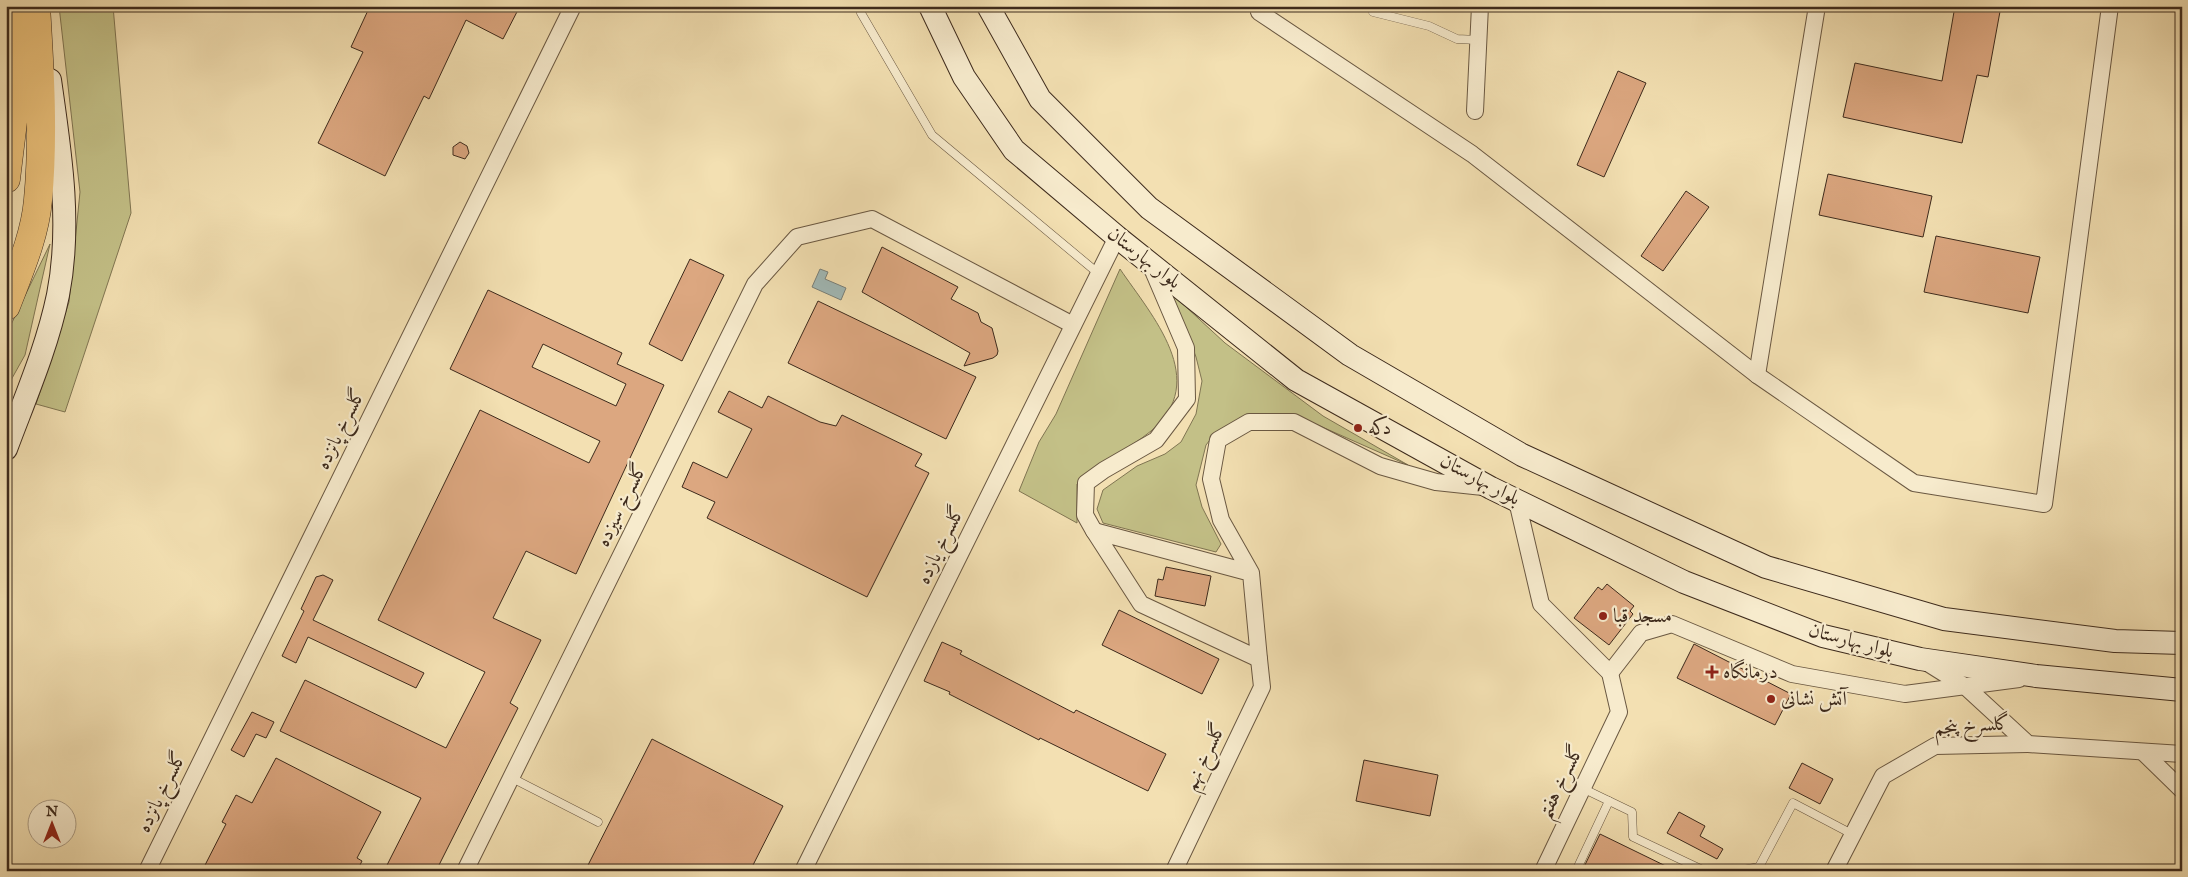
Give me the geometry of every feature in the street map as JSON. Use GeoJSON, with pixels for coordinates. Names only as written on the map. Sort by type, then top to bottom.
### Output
{"type":"FeatureCollection","features":[{"type":"Feature","properties":{"kind":"highway"},"geometry":{"type":"LineString","coordinates":[[6,179],[15,105],[15,49],[12,6]]}},
{"type":"Feature","properties":{"kind":"highway"},"geometry":{"type":"LineString","coordinates":[[6,306],[23,263],[38,202],[42,104],[37,6]]}},
{"type":"Feature","properties":{"kind":"street"},"geometry":{"type":"LineString","coordinates":[[6,449],[44,350],[58,293],[65,229],[60,146],[37,6]]}},
{"type":"Feature","properties":{"kind":"street","name":"گلسرخ پانزده"},"geometry":{"type":"LineString","coordinates":[[147,871],[573,6]]}},
{"type":"Feature","properties":{"kind":"street"},"geometry":{"type":"LineString","coordinates":[[988,6],[1040,99],[1149,208],[1350,355],[1522,455],[1766,567],[1944,619],[2115,641],[2182,643]]}},
{"type":"Feature","properties":{"kind":"street"},"geometry":{"type":"LineString","coordinates":[[1475,111],[1480,6]]}},
{"type":"Feature","properties":{"kind":"street"},"geometry":{"type":"LineString","coordinates":[[1757,374],[1817,6]]}},
{"type":"Feature","properties":{"kind":"street"},"geometry":{"type":"LineString","coordinates":[[1259,12],[1472,154],[1757,374],[1914,483],[2044,504],[2110,6]]}},
{"type":"Feature","properties":{"kind":"street","name":"بلوار بهارستان"},"geometry":{"type":"LineString","coordinates":[[931,7],[964,77],[1014,150],[1117,237],[1296,380],[1492,488],[1684,582],[1823,636],[1920,658],[2036,676],[2182,690]]}},
{"type":"Feature","properties":{"kind":"street","name":"گلسرخ سیزده"},"geometry":{"type":"LineString","coordinates":[[465,871],[755,284],[796,237],[872,219],[1074,325]]}},
{"type":"Feature","properties":{"kind":"street","name":"گلسرخ یازده"},"geometry":{"type":"LineString","coordinates":[[803,871],[1117,237]]}},
{"type":"Feature","properties":{"kind":"street"},"geometry":{"type":"LineString","coordinates":[[1150,262],[1186,348],[1187,399],[1156,440],[1104,470],[1086,483],[1085,515],[1141,604],[1259,659]]}},
{"type":"Feature","properties":{"kind":"street"},"geometry":{"type":"LineString","coordinates":[[1252,573],[1221,520],[1210,479],[1218,440],[1249,422],[1294,422],[1380,466],[1436,482],[1492,488]]}},
{"type":"Feature","properties":{"kind":"street"},"geometry":{"type":"LineString","coordinates":[[1517,500],[1541,604],[1610,674],[1641,633],[1672,624],[1792,674],[1905,694],[2036,676]]}},
{"type":"Feature","properties":{"kind":"street"},"geometry":{"type":"LineString","coordinates":[[1094,531],[1252,573]]}},
{"type":"Feature","properties":{"kind":"street","name":"گلسرخ نهم"},"geometry":{"type":"LineString","coordinates":[[1174,871],[1262,687],[1252,573]]}},
{"type":"Feature","properties":{"kind":"street"},"geometry":{"type":"LineString","coordinates":[[1920,658],[1966,687],[2028,744]]}},
{"type":"Feature","properties":{"kind":"street","name":"گلسرخ هفتم"},"geometry":{"type":"LineString","coordinates":[[1542,871],[1619,712],[1610,674]]}},
{"type":"Feature","properties":{"kind":"street","name":"گلسرخ پنجم"},"geometry":{"type":"LineString","coordinates":[[1834,871],[1882,776],[1935,746],[2028,744],[2182,754]]}},
{"type":"Feature","properties":{"kind":"street"},"geometry":{"type":"LineString","coordinates":[[2143,752],[2182,790]]}},
{"type":"Feature","properties":{"kind":"lane"},"geometry":{"type":"LineString","coordinates":[[859,6],[861,13],[932,136],[1099,274]]}},
{"type":"Feature","properties":{"kind":"lane"},"geometry":{"type":"LineString","coordinates":[[1373,12],[1429,26],[1457,39],[1478,40]]}},
{"type":"Feature","properties":{"kind":"lane"},"geometry":{"type":"LineString","coordinates":[[510,777],[598,822]]}},
{"type":"Feature","properties":{"kind":"lane"},"geometry":{"type":"LineString","coordinates":[[1582,788],[1632,812],[1633,837],[1705,871]]}},
{"type":"Feature","properties":{"kind":"lane"},"geometry":{"type":"LineString","coordinates":[[1576,871],[1609,801]]}},
{"type":"Feature","properties":{"kind":"lane"},"geometry":{"type":"LineString","coordinates":[[1738,871],[1761,869],[1793,803],[1852,834]]}},
{"type":"Feature","properties":{"kind":"shaded area"},"geometry":{"type":"Polygon","coordinates":[[[59,6],[113,6],[131,213],[65,412],[36,404],[69,302],[80,192],[59,6]]]}},
{"type":"Feature","properties":{"kind":"shaded area"},"geometry":{"type":"Polygon","coordinates":[[[50,244],[25,355],[6,389],[6,335],[50,244]]]}},
{"type":"Feature","properties":{"kind":"shaded area"},"geometry":{"type":"Polygon","coordinates":[[[1120,269],[1147,307],[1170,349],[1176,370],[1176,391],[1168,412],[1151,431],[1103,462],[1077,484],[1077,523],[1019,491],[1039,442],[1056,414],[1120,269]]]}},
{"type":"Feature","properties":{"kind":"shaded area"},"geometry":{"type":"Polygon","coordinates":[[[1172,294],[1225,343],[1323,416],[1408,465],[1295,415],[1251,414],[1216,432],[1206,445],[1196,485],[1202,507],[1221,544],[1216,552],[1103,523],[1097,509],[1103,490],[1137,466],[1165,454],[1181,442],[1196,414],[1202,381],[1196,357],[1172,294]]]}},
{"type":"Feature","properties":{"kind":"water"},"geometry":{"type":"Polygon","coordinates":[[[820,269],[828,272],[825,279],[846,288],[841,300],[812,287],[820,269]]]}},
{"type":"Feature","properties":{"kind":"building"},"geometry":{"type":"Polygon","coordinates":[[[370,6],[520,6],[503,39],[466,20],[429,99],[424,96],[385,176],[318,143],[363,52],[351,47],[370,6]]]}},
{"type":"Feature","properties":{"kind":"building"},"geometry":{"type":"Polygon","coordinates":[[[1955,6],[2001,6],[1988,77],[1977,75],[1962,143],[1843,117],[1855,63],[1942,81],[1955,6]]]}},
{"type":"Feature","properties":{"kind":"building"},"geometry":{"type":"Polygon","coordinates":[[[1618,71],[1646,83],[1604,177],[1577,165],[1618,71]]]}},
{"type":"Feature","properties":{"kind":"building"},"geometry":{"type":"Polygon","coordinates":[[[460,142],[467,146],[469,153],[465,159],[453,155],[453,147],[460,142]]]}},
{"type":"Feature","properties":{"kind":"building"},"geometry":{"type":"Polygon","coordinates":[[[1828,174],[1932,196],[1923,237],[1819,215],[1828,174]]]}},
{"type":"Feature","properties":{"kind":"building"},"geometry":{"type":"Polygon","coordinates":[[[1686,191],[1709,207],[1663,271],[1641,256],[1686,191]]]}},
{"type":"Feature","properties":{"kind":"building"},"geometry":{"type":"Polygon","coordinates":[[[1936,236],[2040,257],[2028,313],[1924,292],[1936,236]]]}},
{"type":"Feature","properties":{"kind":"building"},"geometry":{"type":"Polygon","coordinates":[[[882,247],[958,287],[951,299],[978,313],[981,322],[992,328],[998,351],[997,355],[993,358],[964,366],[970,353],[862,292],[882,247]]]}},
{"type":"Feature","properties":{"kind":"building"},"geometry":{"type":"Polygon","coordinates":[[[690,259],[724,275],[682,361],[649,344],[690,259]]]}},
{"type":"Feature","properties":{"kind":"building"},"geometry":{"type":"Polygon","coordinates":[[[488,290],[622,353],[617,364],[664,385],[576,574],[526,551],[493,618],[541,640],[510,703],[518,708],[436,871],[384,871],[421,798],[280,731],[305,680],[446,748],[485,672],[378,620],[480,410],[589,463],[600,441],[450,369],[488,290]],[[543,344],[532,367],[616,406],[626,384],[543,344]]]}},
{"type":"Feature","properties":{"kind":"building"},"geometry":{"type":"Polygon","coordinates":[[[818,301],[976,377],[946,439],[788,363],[818,301]]]}},
{"type":"Feature","properties":{"kind":"building"},"geometry":{"type":"Polygon","coordinates":[[[729,391],[762,408],[768,396],[820,422],[836,426],[842,415],[922,454],[915,466],[929,473],[867,597],[707,518],[715,502],[682,487],[693,462],[727,478],[752,429],[718,412],[729,391]]]}},
{"type":"Feature","properties":{"kind":"building"},"geometry":{"type":"Polygon","coordinates":[[[1166,567],[1211,576],[1205,606],[1155,596],[1158,579],[1163,580],[1166,567]]]}},
{"type":"Feature","properties":{"kind":"building"},"geometry":{"type":"Polygon","coordinates":[[[323,575],[333,580],[313,620],[424,673],[416,688],[308,637],[296,663],[282,656],[304,611],[301,609],[316,577],[323,575]]]}},
{"type":"Feature","properties":{"kind":"building","name":"مسجد قبا"},"geometry":{"type":"Polygon","coordinates":[[[1607,584],[1634,606],[1630,611],[1633,614],[1609,645],[1574,618],[1598,587],[1602,590],[1607,584]]]}},
{"type":"Feature","properties":{"kind":"building"},"geometry":{"type":"Polygon","coordinates":[[[1119,610],[1219,659],[1202,694],[1102,645],[1119,610]]]}},
{"type":"Feature","properties":{"kind":"building"},"geometry":{"type":"Polygon","coordinates":[[[942,642],[962,651],[960,654],[1074,713],[1076,710],[1166,754],[1148,791],[1040,738],[1039,740],[949,694],[950,692],[924,681],[942,642]]]}},
{"type":"Feature","properties":{"kind":"building"},"geometry":{"type":"Polygon","coordinates":[[[1694,644],[1791,694],[1775,725],[1677,678],[1694,644]]]}},
{"type":"Feature","properties":{"kind":"building"},"geometry":{"type":"Polygon","coordinates":[[[252,712],[274,722],[266,738],[256,734],[244,757],[231,750],[252,712]]]}},
{"type":"Feature","properties":{"kind":"building"},"geometry":{"type":"Polygon","coordinates":[[[652,739],[783,806],[750,871],[585,871],[652,739]]]}},
{"type":"Feature","properties":{"kind":"building"},"geometry":{"type":"Polygon","coordinates":[[[276,758],[381,812],[357,858],[362,861],[357,871],[202,871],[226,824],[222,822],[236,795],[252,803],[276,758]]]}},
{"type":"Feature","properties":{"kind":"building"},"geometry":{"type":"Polygon","coordinates":[[[1364,760],[1438,775],[1430,816],[1356,801],[1364,760]]]}},
{"type":"Feature","properties":{"kind":"building"},"geometry":{"type":"Polygon","coordinates":[[[1802,763],[1833,779],[1820,804],[1789,788],[1802,763]]]}},
{"type":"Feature","properties":{"kind":"building"},"geometry":{"type":"Polygon","coordinates":[[[1679,812],[1705,826],[1700,836],[1723,849],[1717,859],[1667,833],[1679,812]]]}},
{"type":"Feature","properties":{"kind":"building"},"geometry":{"type":"Polygon","coordinates":[[[1600,834],[1676,871],[1582,871],[1600,834]]]}},
{"type":"Feature","properties":{"kind":"place","name":"دکه"},"geometry":{"type":"Point","coordinates":[1358,428]}},
{"type":"Feature","properties":{"kind":"place","name":"مسجد قبا"},"geometry":{"type":"Point","coordinates":[1603,616]}},
{"type":"Feature","properties":{"kind":"place","name":"درمانگاه"},"geometry":{"type":"Point","coordinates":[1712,672]}},
{"type":"Feature","properties":{"kind":"place","name":"آتش نشانی"},"geometry":{"type":"Point","coordinates":[1771,699]}}]}
